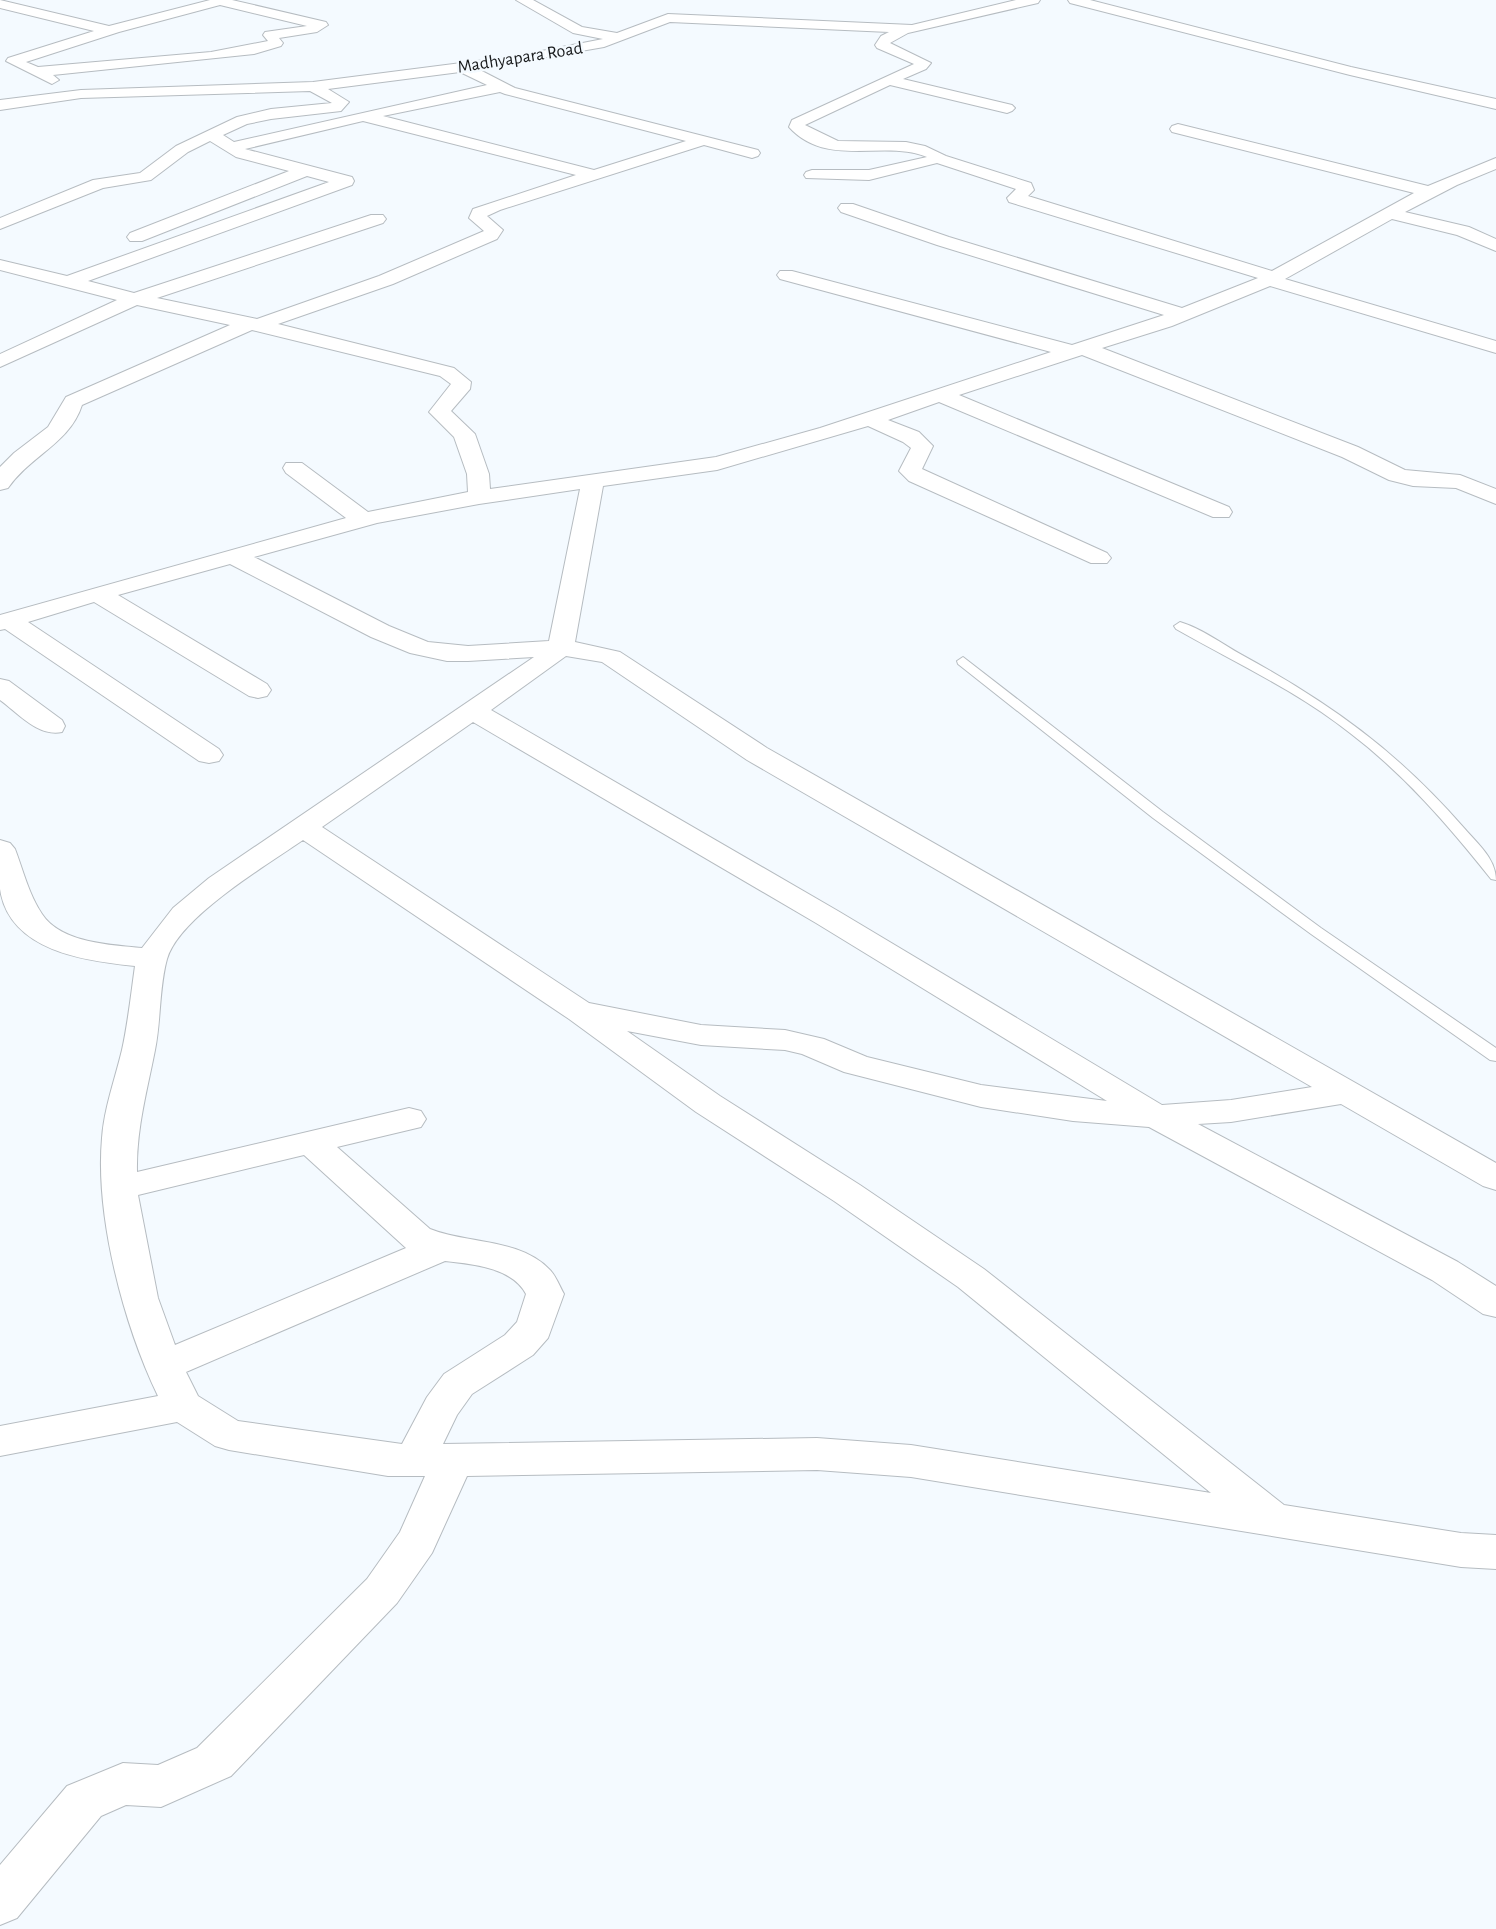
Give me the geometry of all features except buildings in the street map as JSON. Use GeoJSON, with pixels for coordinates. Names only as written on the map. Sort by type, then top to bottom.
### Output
{"type":"FeatureCollection","features":[{"type":"Feature","properties":{"kind":"street"},"geometry":{"type":"LineString","coordinates":[[523,0],[578,30],[621,37]]}},
{"type":"Feature","properties":{"kind":"street","name":"Madhyapara Road"},"geometry":{"type":"LineString","coordinates":[[0,105],[81,94],[313,86],[462,67],[604,43],[659,20],[681,17],[904,29],[927,27],[1034,0]]}},
{"type":"Feature","properties":{"kind":"street"},"geometry":{"type":"LineString","coordinates":[[1075,0],[1350,71],[1496,104]]}},
{"type":"Feature","properties":{"kind":"street"},"geometry":{"type":"LineString","coordinates":[[7,58],[222,1],[321,25],[312,29],[270,35],[276,43],[254,50],[137,64],[35,72]]}},
{"type":"Feature","properties":{"kind":"street"},"geometry":{"type":"LineString","coordinates":[[0,4],[109,30]]}},
{"type":"Feature","properties":{"kind":"street"},"geometry":{"type":"LineString","coordinates":[[904,29],[886,39],[882,45],[924,63],[834,104],[797,123],[797,127],[833,145],[916,149],[934,153],[940,159],[1025,187],[1026,190],[1015,198],[1496,347]]}},
{"type":"Feature","properties":{"kind":"street"},"geometry":{"type":"LineString","coordinates":[[7,58],[81,94]]}},
{"type":"Feature","properties":{"kind":"street"},"geometry":{"type":"LineString","coordinates":[[462,67],[501,87],[752,153]]}},
{"type":"Feature","properties":{"kind":"street"},"geometry":{"type":"LineString","coordinates":[[888,80],[1007,108]]}},
{"type":"Feature","properties":{"kind":"street"},"geometry":{"type":"LineString","coordinates":[[0,224],[99,184],[145,177],[182,149],[254,116],[327,110],[341,102],[313,86]]}},
{"type":"Feature","properties":{"kind":"street"},"geometry":{"type":"LineString","coordinates":[[229,148],[501,87]]}},
{"type":"Feature","properties":{"kind":"street"},"geometry":{"type":"LineString","coordinates":[[363,116],[593,174]]}},
{"type":"Feature","properties":{"kind":"street"},"geometry":{"type":"LineString","coordinates":[[1178,129],[1430,192]]}},
{"type":"Feature","properties":{"kind":"street"},"geometry":{"type":"LineString","coordinates":[[69,282],[346,181],[242,154],[211,135]]}},
{"type":"Feature","properties":{"kind":"street"},"geometry":{"type":"LineString","coordinates":[[0,483],[14,464],[55,434],[71,411],[73,401],[254,324],[386,280],[491,234],[494,230],[478,218],[479,213],[523,196],[702,141]]}},
{"type":"Feature","properties":{"kind":"street"},"geometry":{"type":"LineString","coordinates":[[812,175],[869,175],[940,159]]}},
{"type":"Feature","properties":{"kind":"street"},"geometry":{"type":"LineString","coordinates":[[4,621],[364,520],[479,497],[717,463],[869,419],[1183,315],[1271,279],[1430,192],[1496,163]]}},
{"type":"Feature","properties":{"kind":"street"},"geometry":{"type":"LineString","coordinates":[[115,245],[307,170]]}},
{"type":"Feature","properties":{"kind":"street"},"geometry":{"type":"LineString","coordinates":[[50,204],[78,211]]}},
{"type":"Feature","properties":{"kind":"street"},"geometry":{"type":"LineString","coordinates":[[847,208],[943,241],[1183,315]]}},
{"type":"Feature","properties":{"kind":"street"},"geometry":{"type":"LineString","coordinates":[[1390,213],[1463,231],[1496,246]]}},
{"type":"Feature","properties":{"kind":"street"},"geometry":{"type":"LineString","coordinates":[[0,361],[135,299],[377,219]]}},
{"type":"Feature","properties":{"kind":"street"},"geometry":{"type":"LineString","coordinates":[[36,273],[62,264]]}},
{"type":"Feature","properties":{"kind":"street"},"geometry":{"type":"LineString","coordinates":[[0,265],[447,372],[459,378],[460,389],[439,412],[464,434],[478,474],[479,497]]}},
{"type":"Feature","properties":{"kind":"street"},"geometry":{"type":"LineString","coordinates":[[786,275],[1078,349],[1350,452],[1397,475],[1413,479],[1460,482],[1496,496]]}},
{"type":"Feature","properties":{"kind":"street"},"geometry":{"type":"LineString","coordinates":[[940,395],[1221,512]]}},
{"type":"Feature","properties":{"kind":"street"},"geometry":{"type":"LineString","coordinates":[[869,419],[911,437],[922,446],[921,454],[912,464],[910,471],[917,476],[1099,558]]}},
{"type":"Feature","properties":{"kind":"street"},"geometry":{"type":"LineString","coordinates":[[294,468],[364,520]]}},
{"type":"Feature","properties":{"kind":"street"},"geometry":{"type":"LineString","coordinates":[[593,482],[561,646],[551,656],[220,884],[184,914],[163,939],[152,958],[139,1047],[119,1137],[119,1188],[139,1298],[163,1366],[183,1406],[229,1435],[388,1460],[817,1454],[911,1461],[1461,1550],[1496,1552]]}},
{"type":"Feature","properties":{"kind":"street"},"geometry":{"type":"LineString","coordinates":[[233,556],[390,636],[422,649],[449,653],[561,646],[592,650],[611,657],[757,754],[1496,1178]]}},
{"type":"Feature","properties":{"kind":"street"},"geometry":{"type":"LineString","coordinates":[[97,593],[258,691]]}},
{"type":"Feature","properties":{"kind":"street"},"geometry":{"type":"LineString","coordinates":[[4,621],[209,755]]}},
{"type":"Feature","properties":{"kind":"street"},"geometry":{"type":"LineString","coordinates":[[0,687],[52,726]]}},
{"type":"Feature","properties":{"kind":"street"},"geometry":{"type":"LineString","coordinates":[[471,710],[827,917],[1156,1116],[1445,1271],[1496,1304]]}},
{"type":"Feature","properties":{"kind":"street"},"geometry":{"type":"LineString","coordinates":[[303,827],[580,1012],[708,1104],[848,1193],[971,1278],[1273,1520]]}},
{"type":"Feature","properties":{"kind":"street"},"geometry":{"type":"LineString","coordinates":[[0,849],[25,911],[35,926],[58,940],[113,956],[152,958]]}},
{"type":"Feature","properties":{"kind":"street"},"geometry":{"type":"LineString","coordinates":[[580,1012],[701,1035],[799,1043],[856,1065],[981,1096],[1073,1110],[1156,1116],[1231,1111],[1347,1092]]}},
{"type":"Feature","properties":{"kind":"street"},"geometry":{"type":"LineString","coordinates":[[119,1188],[409,1119]]}},
{"type":"Feature","properties":{"kind":"street"},"geometry":{"type":"LineString","coordinates":[[0,1902],[84,1801],[123,1784],[161,1786],[214,1762],[382,1591],[416,1541],[434,1460],[441,1408],[458,1384],[519,1345],[534,1328],[545,1294],[537,1279],[515,1264],[482,1253],[442,1248],[417,1238],[310,1142]]}},
{"type":"Feature","properties":{"kind":"street"},"geometry":{"type":"LineString","coordinates":[[163,1366],[442,1248]]}},
{"type":"Feature","properties":{"kind":"street"},"geometry":{"type":"LineString","coordinates":[[0,1441],[183,1406]]}},
{"type":"Feature","properties":{"kind":"lane"},"geometry":{"type":"LineString","coordinates":[[1180,626],[1324,708],[1376,747],[1469,841],[1496,876]]}},
{"type":"Feature","properties":{"kind":"lane"},"geometry":{"type":"LineString","coordinates":[[963,661],[1158,815],[1316,931],[1496,1056]]}}]}
